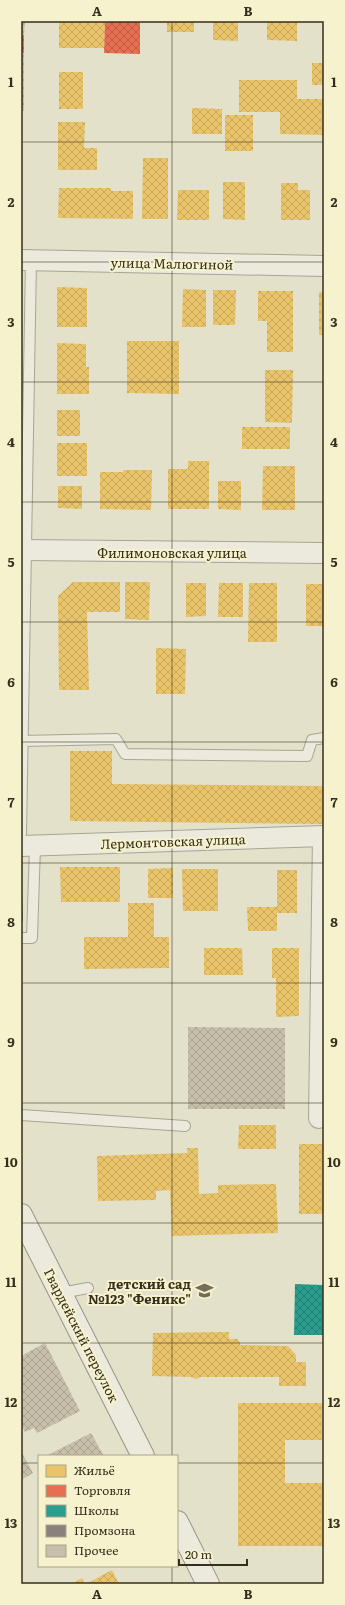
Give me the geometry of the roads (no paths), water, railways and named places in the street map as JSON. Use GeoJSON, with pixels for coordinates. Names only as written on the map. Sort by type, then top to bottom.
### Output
{"type":"FeatureCollection","features":[{"type":"Feature","properties":{"kind":"street","name":"улица Малюгиной"},"geometry":{"type":"LineString","coordinates":[[26,260],[324,266]]}},
{"type":"Feature","properties":{"kind":"street","name":"Филимоновская улица"},"geometry":{"type":"LineString","coordinates":[[24,550],[324,553]]}},
{"type":"Feature","properties":{"kind":"street","name":"Лермонтовская улица"},"geometry":{"type":"LineString","coordinates":[[26,842],[324,836]]}},
{"type":"Feature","properties":{"kind":"street"},"geometry":{"type":"LineString","coordinates":[[319,1118],[324,836]]}},
{"type":"Feature","properties":{"kind":"street","name":"Гвардейский переулок"},"geometry":{"type":"LineString","coordinates":[[21,1215],[142,1455]]}},
{"type":"Feature","properties":{"kind":"street"},"geometry":{"type":"LineString","coordinates":[[178,1524],[208,1584]]}},
{"type":"Feature","properties":{"kind":"lane"},"geometry":{"type":"LineString","coordinates":[[21,938],[32,938],[22,741],[26,260]]}},
{"type":"Feature","properties":{"kind":"lane"},"geometry":{"type":"LineString","coordinates":[[22,741],[116,739],[125,754],[307,756],[312,740],[324,738]]}},
{"type":"Feature","properties":{"kind":"lane"},"geometry":{"type":"LineString","coordinates":[[21,1115],[185,1126]]}},
{"type":"Feature","properties":{"kind":"lane"},"geometry":{"type":"LineString","coordinates":[[61,1293],[88,1288]]}},
{"type":"Feature","properties":{"kind":"place","name":"детский сад №123 \"Феникс\""},"geometry":{"type":"Point","coordinates":[204,1290]}}]}
